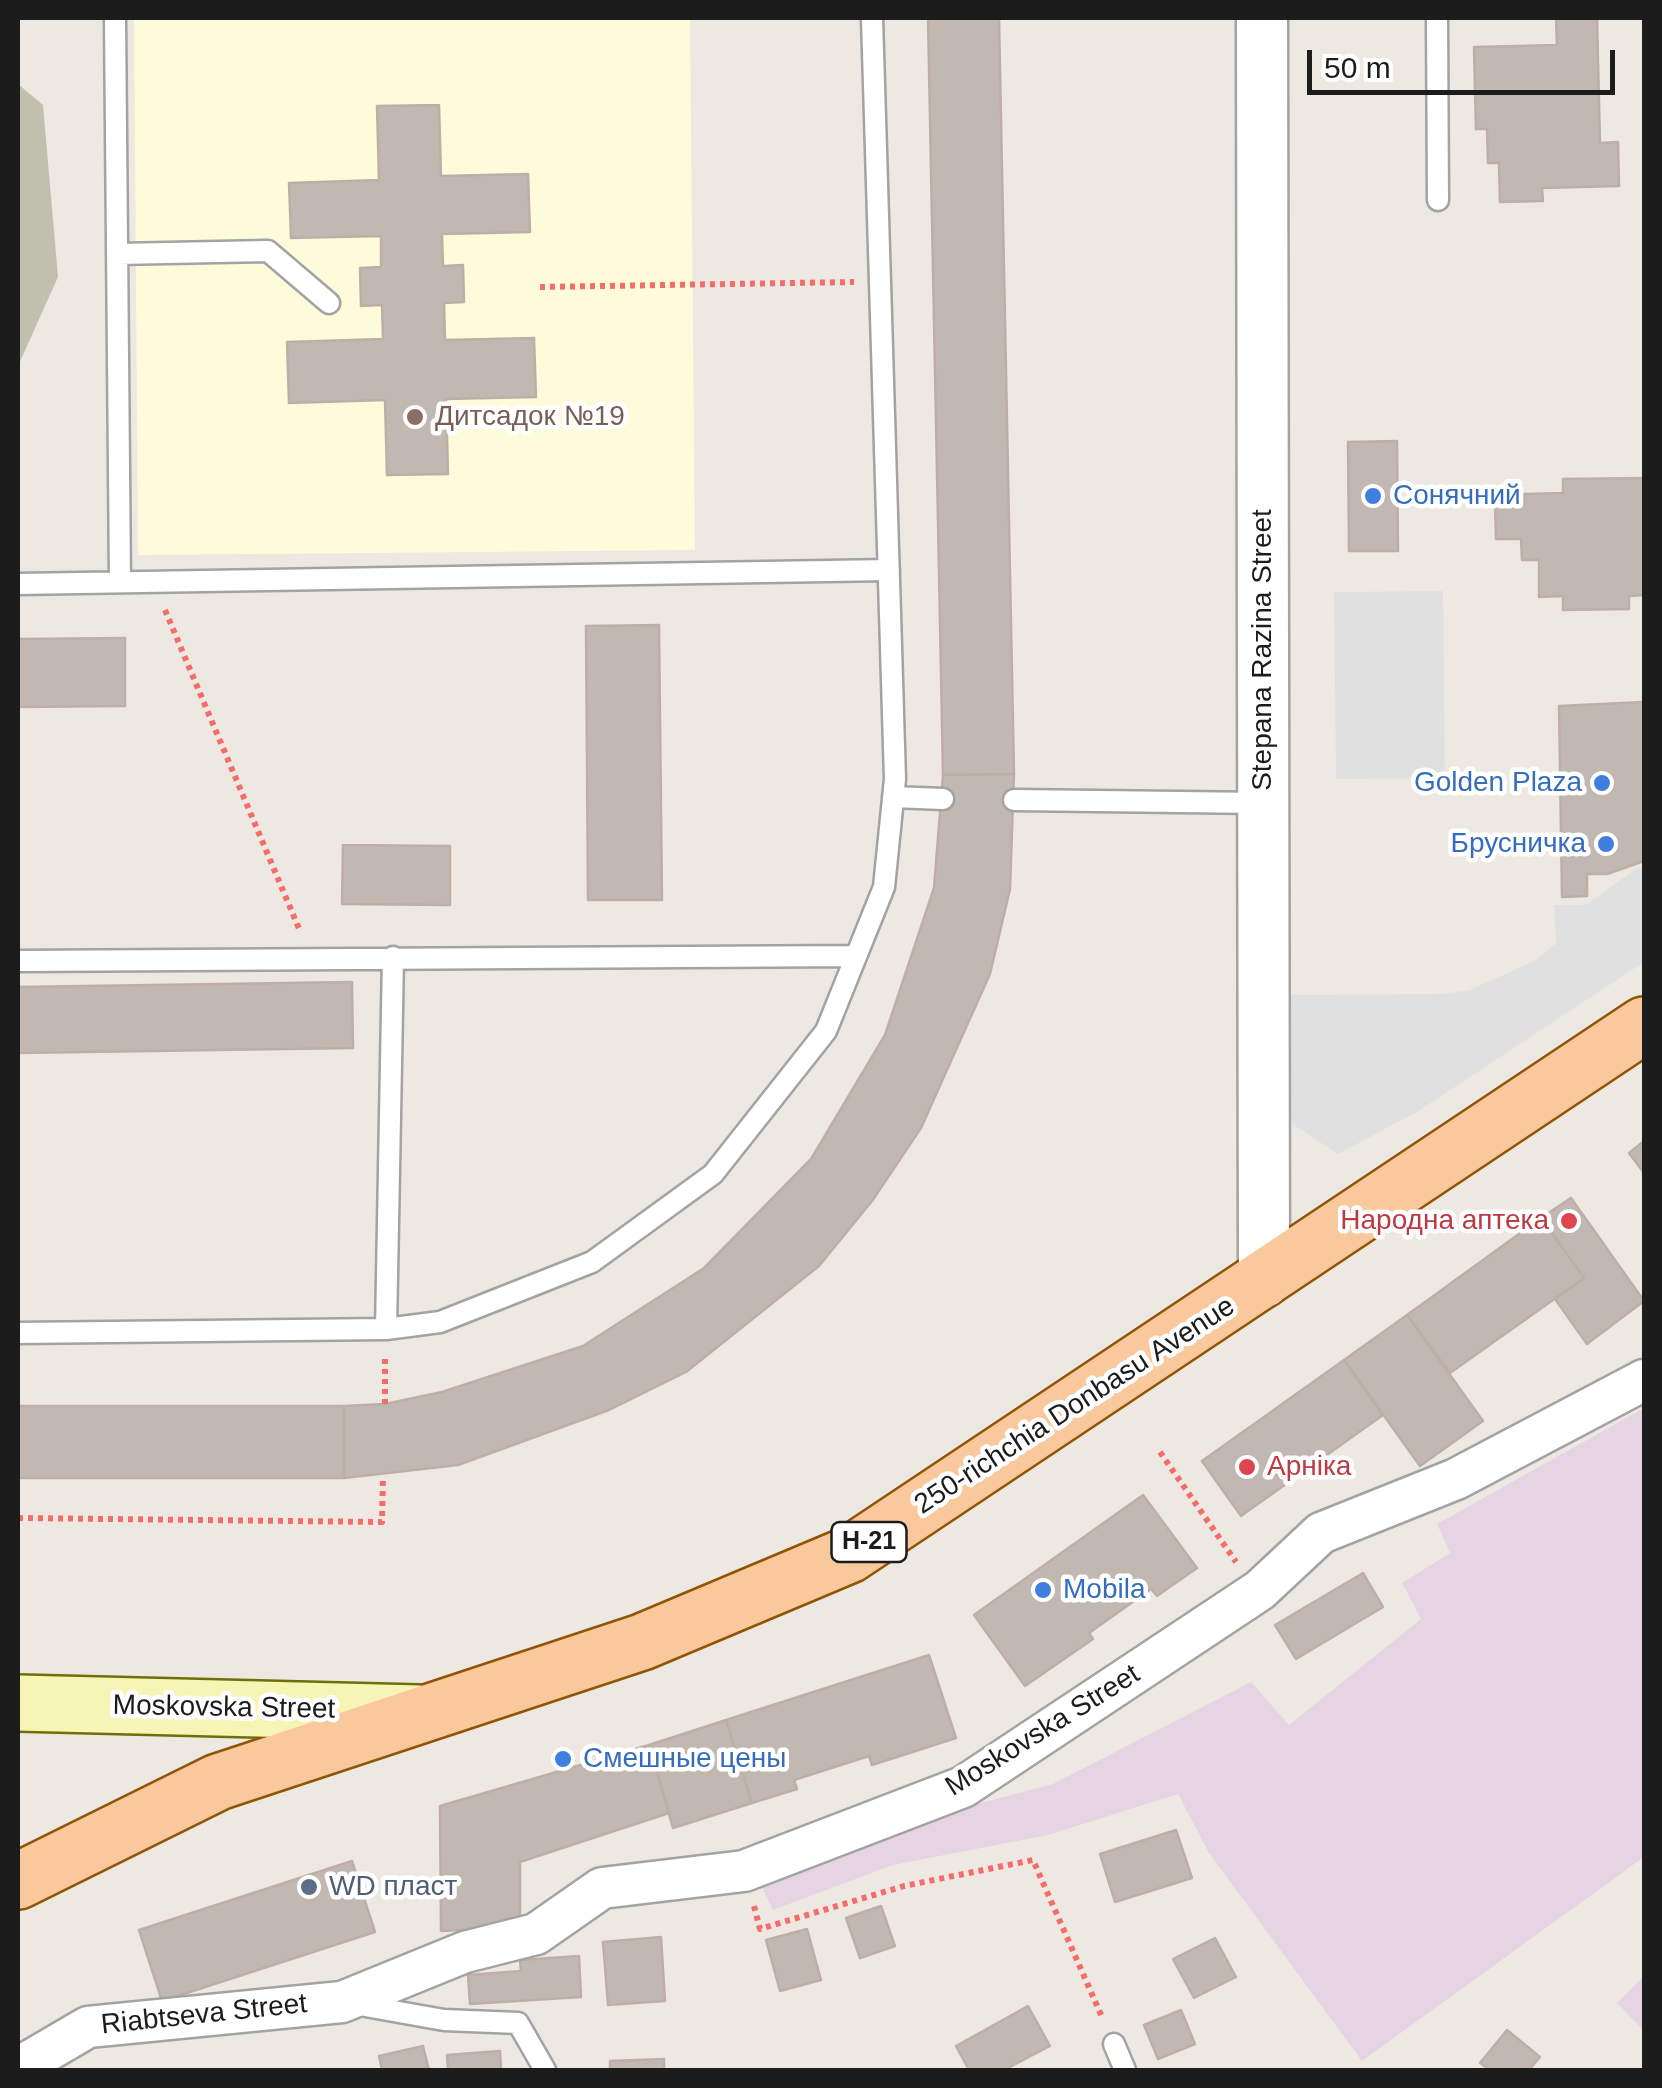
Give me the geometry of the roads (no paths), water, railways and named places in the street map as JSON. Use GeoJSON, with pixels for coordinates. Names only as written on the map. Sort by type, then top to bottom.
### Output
{"type":"FeatureCollection","features":[{"type":"Feature","properties":{"kind":"main road","name":"250-richchia Donbasu Avenue"},"geometry":{"type":"LineString","coordinates":[[18,1881],[218,1782],[642,1642],[849,1555],[1644,1026]]}},
{"type":"Feature","properties":{"kind":"main road","name":"Moskovska Street"},"geometry":{"type":"LineString","coordinates":[[18,1704],[430,1713]]}},
{"type":"Feature","properties":{"kind":"street","name":"Stepana Razina Street"},"geometry":{"type":"LineString","coordinates":[[1262,18],[1264,1282]]}},
{"type":"Feature","properties":{"kind":"street","name":"Moskovska Street"},"geometry":{"type":"LineString","coordinates":[[342,2002],[465,1952],[536,1934],[602,1888],[744,1871],[963,1788],[1260,1590],[1322,1532],[1456,1479],[1644,1380]]}},
{"type":"Feature","properties":{"kind":"street","name":"Riabtseva Street"},"geometry":{"type":"LineString","coordinates":[[18,2068],[88,2027],[342,2002]]}},
{"type":"Feature","properties":{"kind":"lane"},"geometry":{"type":"LineString","coordinates":[[115,18],[120,582]]}},
{"type":"Feature","properties":{"kind":"lane"},"geometry":{"type":"LineString","coordinates":[[18,1333],[386,1329],[440,1322],[592,1262],[712,1174],[826,1031],[884,887],[893,797],[872,18]]}},
{"type":"Feature","properties":{"kind":"lane"},"geometry":{"type":"LineString","coordinates":[[1436,18],[1438,200]]}},
{"type":"Feature","properties":{"kind":"lane"},"geometry":{"type":"LineString","coordinates":[[117,254],[268,251],[329,302]]}},
{"type":"Feature","properties":{"kind":"lane"},"geometry":{"type":"LineString","coordinates":[[18,584],[888,570]]}},
{"type":"Feature","properties":{"kind":"lane"},"geometry":{"type":"LineString","coordinates":[[893,797],[942,799]]}},
{"type":"Feature","properties":{"kind":"lane"},"geometry":{"type":"LineString","coordinates":[[1014,800],[1263,803]]}},
{"type":"Feature","properties":{"kind":"lane"},"geometry":{"type":"LineString","coordinates":[[18,961],[856,956]]}},
{"type":"Feature","properties":{"kind":"lane"},"geometry":{"type":"LineString","coordinates":[[386,1329],[393,957]]}},
{"type":"Feature","properties":{"kind":"lane"},"geometry":{"type":"LineString","coordinates":[[342,2002],[444,2020],[518,2022],[545,2070]]}},
{"type":"Feature","properties":{"kind":"lane"},"geometry":{"type":"LineString","coordinates":[[1114,2044],[1125,2070]]}},
{"type":"Feature","properties":{"kind":"place","name":"Дитсадок №19"},"geometry":{"type":"Point","coordinates":[415,417]}},
{"type":"Feature","properties":{"kind":"place","name":"Сонячний"},"geometry":{"type":"Point","coordinates":[1373,496]}},
{"type":"Feature","properties":{"kind":"place","name":"Golden Plaza"},"geometry":{"type":"Point","coordinates":[1602,783]}},
{"type":"Feature","properties":{"kind":"place","name":"Брусничка"},"geometry":{"type":"Point","coordinates":[1606,844]}},
{"type":"Feature","properties":{"kind":"place","name":"Народна аптека"},"geometry":{"type":"Point","coordinates":[1569,1221]}},
{"type":"Feature","properties":{"kind":"place","name":"Арніка"},"geometry":{"type":"Point","coordinates":[1247,1467]}},
{"type":"Feature","properties":{"kind":"place","name":"Mobila"},"geometry":{"type":"Point","coordinates":[1043,1590]}},
{"type":"Feature","properties":{"kind":"place","name":"Смешные цены"},"geometry":{"type":"Point","coordinates":[563,1759]}},
{"type":"Feature","properties":{"kind":"place","name":"WD пласт"},"geometry":{"type":"Point","coordinates":[309,1887]}}]}
